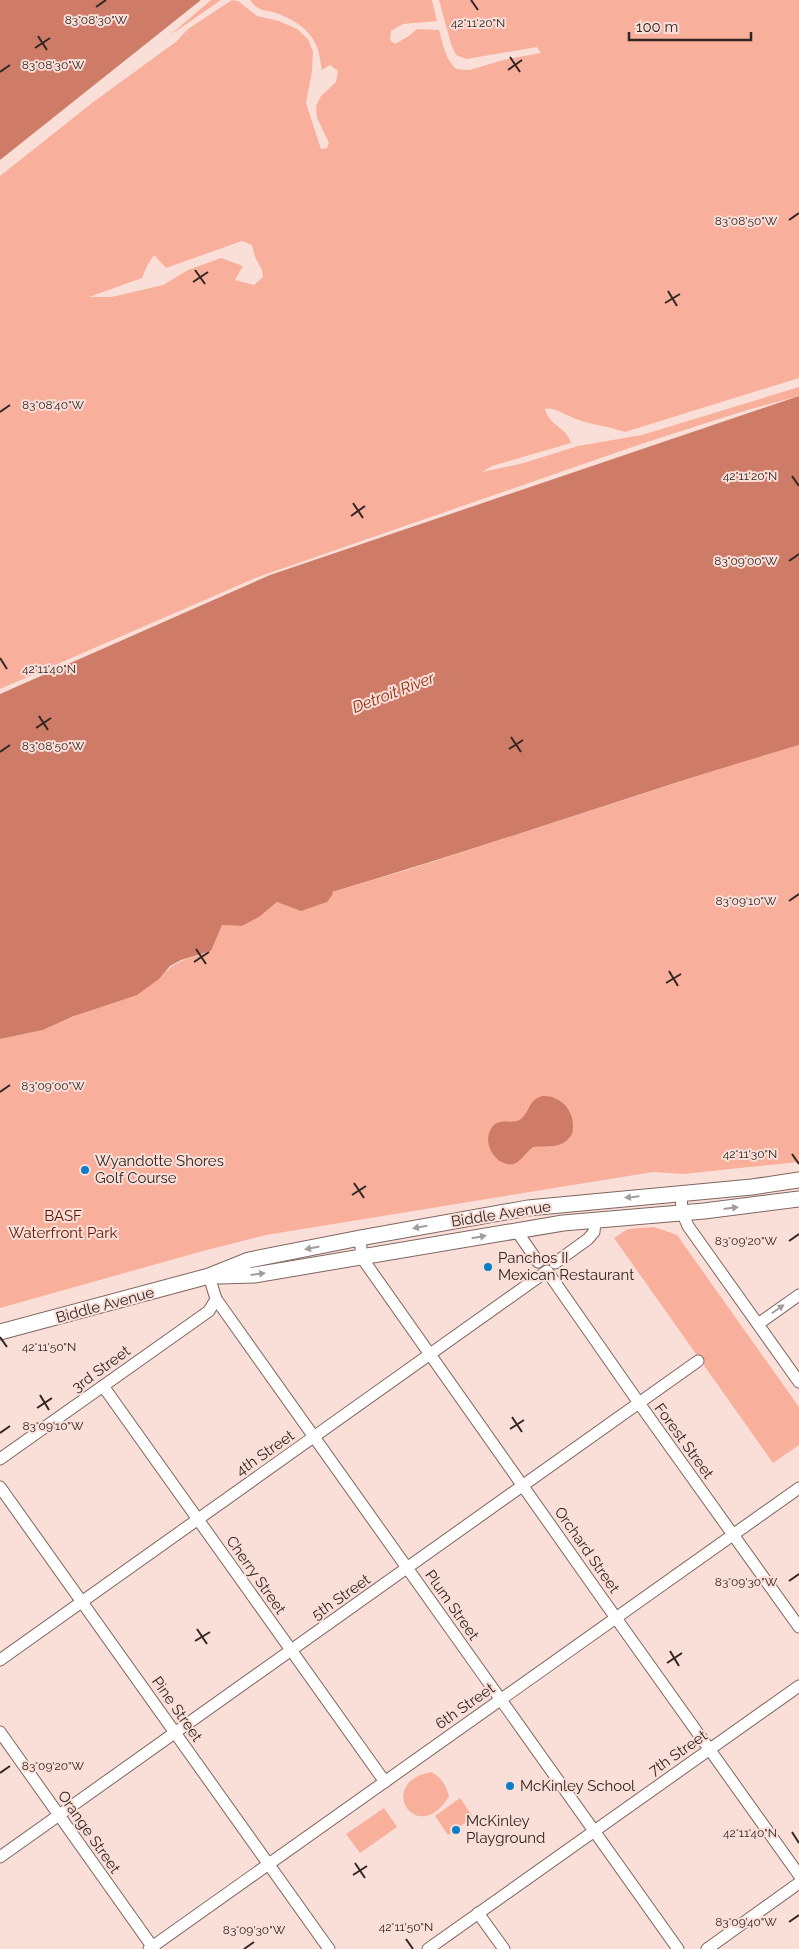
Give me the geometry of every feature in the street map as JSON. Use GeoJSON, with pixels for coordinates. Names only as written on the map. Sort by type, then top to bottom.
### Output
{"type":"FeatureCollection","features":[{"type":"Feature","properties":{"kind":"main road","name":"Biddle Avenue"},"geometry":{"type":"LineString","coordinates":[[0,1332],[209,1276],[249,1260],[360,1238],[528,1208],[772,1185],[799,1180]]}},
{"type":"Feature","properties":{"kind":"main road","name":"Biddle Avenue"},"geometry":{"type":"LineString","coordinates":[[209,1276],[254,1275],[362,1258],[516,1230],[595,1220],[682,1212],[704,1212],[799,1199]]}},
{"type":"Feature","properties":{"kind":"street"},"geometry":{"type":"LineString","coordinates":[[681,1194],[682,1212],[688,1226],[799,1382]]}},
{"type":"Feature","properties":{"kind":"street","name":"4th Street"},"geometry":{"type":"LineString","coordinates":[[0,1660],[551,1267],[588,1239],[594,1232],[595,1220]]}},
{"type":"Feature","properties":{"kind":"street"},"geometry":{"type":"LineString","coordinates":[[516,1230],[538,1262]]}},
{"type":"Feature","properties":{"kind":"street","name":"Orchard Street"},"geometry":{"type":"LineString","coordinates":[[360,1238],[362,1258],[799,1875]]}},
{"type":"Feature","properties":{"kind":"street","name":"Forest Street"},"geometry":{"type":"LineString","coordinates":[[551,1267],[639,1403],[799,1627]]}},
{"type":"Feature","properties":{"kind":"street","name":"Plum Street"},"geometry":{"type":"LineString","coordinates":[[209,1276],[216,1299],[678,1949]]}},
{"type":"Feature","properties":{"kind":"street"},"geometry":{"type":"LineString","coordinates":[[758,1324],[799,1295]]}},
{"type":"Feature","properties":{"kind":"street","name":"3rd Street"},"geometry":{"type":"LineString","coordinates":[[0,1459],[209,1311],[216,1299]]}},
{"type":"Feature","properties":{"kind":"street","name":"5th Street"},"geometry":{"type":"LineString","coordinates":[[0,1857],[698,1361]]}},
{"type":"Feature","properties":{"kind":"street","name":"Cherry Street"},"geometry":{"type":"LineString","coordinates":[[103,1386],[384,1782]]}},
{"type":"Feature","properties":{"kind":"street","name":"Pine Street"},"geometry":{"type":"LineString","coordinates":[[0,1487],[329,1949]]}},
{"type":"Feature","properties":{"kind":"street","name":"6th Street"},"geometry":{"type":"LineString","coordinates":[[152,1948],[799,1488]]}},
{"type":"Feature","properties":{"kind":"street","name":"7th Street"},"geometry":{"type":"LineString","coordinates":[[428,1949],[799,1686]]}},
{"type":"Feature","properties":{"kind":"street","name":"Orange Street"},"geometry":{"type":"LineString","coordinates":[[0,1732],[152,1948]]}},
{"type":"Feature","properties":{"kind":"street"},"geometry":{"type":"LineString","coordinates":[[707,1949],[799,1884]]}},
{"type":"Feature","properties":{"kind":"street"},"geometry":{"type":"LineString","coordinates":[[478,1914],[504,1949]]}},
{"type":"Feature","properties":{"kind":"green space"},"geometry":{"type":"Polygon","coordinates":[[[211,0],[221,0],[169,36],[211,0]]]}},
{"type":"Feature","properties":{"kind":"green space"},"geometry":{"type":"Polygon","coordinates":[[[232,0],[238,1],[257,16],[279,21],[297,29],[308,39],[313,52],[312,71],[306,103],[321,149],[327,148],[329,143],[317,118],[316,106],[321,96],[336,82],[338,71],[330,65],[322,70],[319,52],[306,30],[282,15],[259,8],[250,0],[432,0],[437,21],[403,24],[391,31],[390,40],[395,44],[417,29],[439,30],[445,51],[452,65],[456,69],[470,70],[503,60],[541,53],[537,47],[466,59],[456,55],[451,44],[439,0],[799,0],[799,378],[625,432],[582,421],[554,409],[545,409],[550,420],[566,433],[571,443],[492,466],[482,472],[524,463],[578,446],[642,435],[799,387],[799,396],[744,411],[641,444],[258,577],[0,689],[0,176],[92,103],[177,41],[188,29],[232,0]],[[242,241],[166,268],[154,255],[142,278],[89,297],[112,297],[163,285],[188,270],[221,258],[243,266],[235,280],[254,285],[263,277],[252,245],[242,241]]]}},
{"type":"Feature","properties":{"kind":"green space","name":"Wyandotte Shores Golf Course"},"geometry":{"type":"Polygon","coordinates":[[[799,745],[799,1162],[683,1174],[653,1172],[266,1235],[0,1308],[0,1039],[43,1030],[159,979],[177,963],[211,951],[222,925],[242,926],[259,917],[277,902],[332,892],[407,870],[799,745]]]}},
{"type":"Feature","properties":{"kind":"green space"},"geometry":{"type":"Polygon","coordinates":[[[654,1227],[677,1235],[799,1407],[799,1445],[773,1463],[614,1238],[628,1229],[654,1227]]]}},
{"type":"Feature","properties":{"kind":"green space"},"geometry":{"type":"Polygon","coordinates":[[[431,1772],[443,1782],[449,1796],[437,1811],[425,1816],[415,1815],[407,1808],[403,1798],[405,1788],[414,1778],[431,1772]]]}},
{"type":"Feature","properties":{"kind":"green space"},"geometry":{"type":"Polygon","coordinates":[[[460,1798],[473,1817],[448,1835],[435,1816],[460,1798]]]}},
{"type":"Feature","properties":{"kind":"green space"},"geometry":{"type":"Polygon","coordinates":[[[384,1808],[397,1827],[360,1853],[346,1834],[384,1808]]]}},
{"type":"Feature","properties":{"kind":"water"},"geometry":{"type":"Polygon","coordinates":[[[0,0],[201,0],[0,160],[0,0]]]}},
{"type":"Feature","properties":{"kind":"water","name":"Detroit River"},"geometry":{"type":"Polygon","coordinates":[[[799,396],[799,745],[332,892],[333,894],[327,902],[301,911],[277,902],[259,917],[242,926],[222,925],[211,951],[181,960],[170,966],[159,979],[137,995],[74,1016],[43,1030],[0,1039],[0,694],[270,575],[799,396]]]}},
{"type":"Feature","properties":{"kind":"water"},"geometry":{"type":"Polygon","coordinates":[[[542,1096],[556,1099],[567,1107],[572,1119],[572,1134],[559,1145],[533,1147],[516,1163],[507,1164],[501,1162],[489,1147],[488,1140],[491,1129],[498,1123],[514,1122],[522,1118],[534,1100],[542,1096]]]}},
{"type":"Feature","properties":{"kind":"place","name":"Wyandotte Shores Golf Course"},"geometry":{"type":"Point","coordinates":[85,1170]}},
{"type":"Feature","properties":{"kind":"place","name":"Panchos II Mexican Restaurant"},"geometry":{"type":"Point","coordinates":[488,1267]}},
{"type":"Feature","properties":{"kind":"place","name":"McKinley School"},"geometry":{"type":"Point","coordinates":[510,1786]}},
{"type":"Feature","properties":{"kind":"place","name":"McKinley Playground"},"geometry":{"type":"Point","coordinates":[456,1830]}},
{"type":"Feature","properties":{"kind":"park label","name":"BASF Waterfront Park"},"geometry":{"type":"Point","coordinates":[63,1224]}}]}
